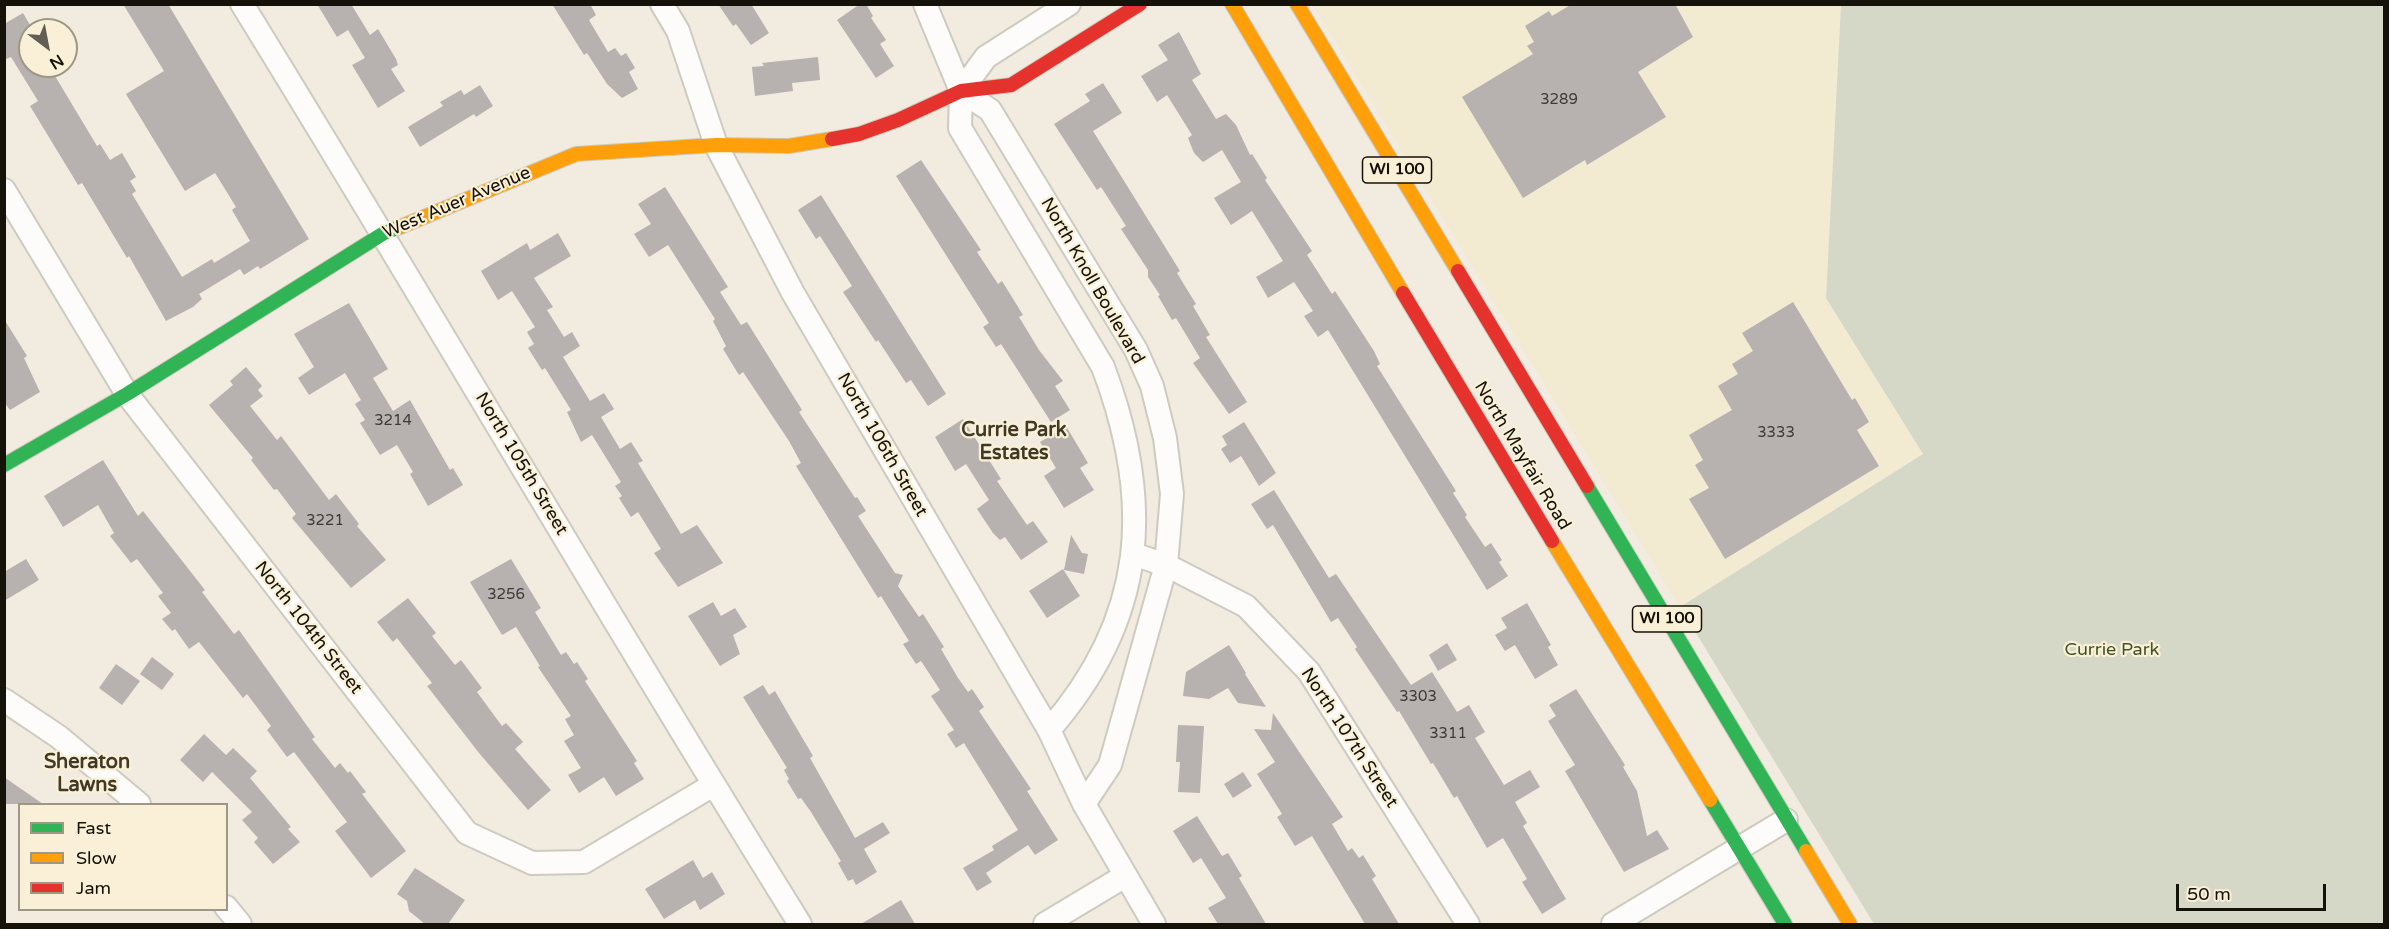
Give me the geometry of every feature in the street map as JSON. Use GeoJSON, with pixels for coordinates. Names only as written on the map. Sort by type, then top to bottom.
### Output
{"type":"FeatureCollection","features":[{"type":"Feature","properties":{"kind":"main road","name":"West Auer Avenue"},"geometry":{"type":"LineString","coordinates":[[4,465],[127,394],[384,233],[576,154],[716,145],[759,147],[824,141],[898,120],[961,91],[1011,85],[1140,4]]}},
{"type":"Feature","properties":{"kind":"main road","name":"North Mayfair Road"},"geometry":{"type":"LineString","coordinates":[[1232,4],[1486,432],[1785,924]]}},
{"type":"Feature","properties":{"kind":"main road","name":"WI 100"},"geometry":{"type":"LineString","coordinates":[[1297,4],[1850,924]]}},
{"type":"Feature","properties":{"kind":"street","name":"North 105th Street"},"geometry":{"type":"LineString","coordinates":[[242,4],[384,233],[712,785],[800,924]]}},
{"type":"Feature","properties":{"kind":"street","name":"North 106th Street"},"geometry":{"type":"LineString","coordinates":[[662,4],[678,30],[716,145],[793,293],[1049,730],[1084,804],[1125,876]]}},
{"type":"Feature","properties":{"kind":"street","name":"North Knoll Boulevard"},"geometry":{"type":"LineString","coordinates":[[925,4],[961,91],[960,128],[1083,330],[1110,385],[1127,446],[1134,492],[1133,554],[1124,596],[1094,670],[1049,730]]}},
{"type":"Feature","properties":{"kind":"street","name":"West Auer Avenue"},"geometry":{"type":"LineString","coordinates":[[961,91],[986,57],[1068,4]]}},
{"type":"Feature","properties":{"kind":"street","name":"North Knoll Boulevard"},"geometry":{"type":"LineString","coordinates":[[961,91],[990,110],[1115,313],[1136,350],[1152,386],[1165,438],[1172,494],[1166,565],[1110,765],[1084,804]]}},
{"type":"Feature","properties":{"kind":"street","name":"North 104th Street"},"geometry":{"type":"LineString","coordinates":[[4,190],[127,394],[467,833],[532,863],[584,862],[712,785]]}},
{"type":"Feature","properties":{"kind":"street","name":"North 107th Street"},"geometry":{"type":"LineString","coordinates":[[1133,554],[1166,565],[1246,606],[1309,672],[1468,924]]}},
{"type":"Feature","properties":{"kind":"street"},"geometry":{"type":"LineString","coordinates":[[4,700],[59,737],[138,803]]}},
{"type":"Feature","properties":{"kind":"street"},"geometry":{"type":"LineString","coordinates":[[1613,924],[1740,850],[1786,820]]}},
{"type":"Feature","properties":{"kind":"street"},"geometry":{"type":"LineString","coordinates":[[1045,924],[1125,876],[1154,924]]}},
{"type":"Feature","properties":{"kind":"street"},"geometry":{"type":"LineString","coordinates":[[228,909],[240,924]]}},
{"type":"Feature","properties":{"kind":"shaded area"},"geometry":{"type":"Polygon","coordinates":[[[1313,5],[1841,5],[1826,298],[1923,454],[1680,607],[1313,5]]]}},
{"type":"Feature","properties":{"kind":"green space","name":"Currie Park"},"geometry":{"type":"Polygon","coordinates":[[[1841,5],[2384,5],[2384,924],[1874,924],[1680,607],[1923,454],[1826,298],[1841,5]]]}},
{"type":"Feature","properties":{"kind":"building"},"geometry":{"type":"Polygon","coordinates":[[[123,4],[168,4],[309,239],[260,269],[258,266],[244,275],[240,269],[199,294],[202,299],[193,307],[166,321],[129,256],[127,258],[82,183],[78,185],[30,106],[38,101],[24,78],[56,78],[97,146],[100,144],[110,160],[122,153],[136,177],[130,181],[136,191],[132,194],[182,277],[212,259],[214,263],[250,241],[232,210],[236,207],[215,173],[185,191],[126,94],[164,71],[123,4]]]}},
{"type":"Feature","properties":{"kind":"building"},"geometry":{"type":"Polygon","coordinates":[[[317,4],[351,4],[370,35],[378,29],[396,59],[398,65],[391,69],[405,91],[378,108],[352,65],[365,58],[348,30],[337,37],[317,4]]]}},
{"type":"Feature","properties":{"kind":"building"},"geometry":{"type":"Polygon","coordinates":[[[552,4],[590,4],[596,15],[589,20],[608,52],[615,48],[621,56],[626,53],[635,68],[629,72],[638,89],[622,98],[607,84],[587,53],[584,55],[552,4]]]}},
{"type":"Feature","properties":{"kind":"building"},"geometry":{"type":"Polygon","coordinates":[[[718,4],[751,4],[769,33],[751,45],[736,24],[733,26],[718,4]]]}},
{"type":"Feature","properties":{"kind":"building"},"geometry":{"type":"Polygon","coordinates":[[[860,4],[866,4],[873,16],[871,18],[886,40],[880,44],[894,66],[876,78],[837,20],[860,4]]]}},
{"type":"Feature","properties":{"kind":"building"},"geometry":{"type":"Polygon","coordinates":[[[1572,4],[1675,4],[1693,37],[1638,72],[1666,117],[1587,165],[1585,160],[1523,198],[1462,97],[1533,54],[1527,46],[1534,42],[1525,26],[1549,11],[1552,16],[1572,4]]]}},
{"type":"Feature","properties":{"kind":"building"},"geometry":{"type":"Polygon","coordinates":[[[23,13],[26,18],[18,18],[18,68],[11,57],[4,60],[4,24],[23,13]]]}},
{"type":"Feature","properties":{"kind":"building"},"geometry":{"type":"Polygon","coordinates":[[[1179,32],[1201,74],[1192,80],[1216,119],[1226,114],[1236,125],[1250,155],[1252,154],[1267,178],[1265,180],[1312,251],[1307,255],[1332,294],[1335,291],[1374,351],[1380,364],[1377,366],[1456,491],[1453,493],[1467,515],[1465,517],[1485,547],[1491,543],[1502,560],[1499,562],[1508,576],[1487,590],[1328,330],[1318,337],[1304,316],[1313,311],[1294,282],[1268,298],[1256,277],[1283,261],[1252,211],[1231,225],[1214,198],[1241,182],[1222,150],[1203,162],[1194,153],[1188,138],[1192,135],[1167,95],[1157,102],[1141,76],[1168,60],[1158,45],[1179,32]]]}},
{"type":"Feature","properties":{"kind":"building"},"geometry":{"type":"Polygon","coordinates":[[[818,57],[820,80],[792,83],[793,91],[755,96],[752,67],[764,66],[762,63],[818,57]]]}},
{"type":"Feature","properties":{"kind":"building"},"geometry":{"type":"Polygon","coordinates":[[[1103,83],[1122,113],[1093,131],[1180,271],[1177,273],[1196,304],[1193,306],[1210,335],[1206,337],[1247,402],[1229,414],[1193,363],[1200,358],[1176,318],[1172,320],[1158,296],[1160,295],[1148,277],[1148,270],[1121,229],[1126,226],[1101,187],[1097,190],[1054,124],[1090,101],[1085,94],[1103,83]]]}},
{"type":"Feature","properties":{"kind":"building"},"geometry":{"type":"Polygon","coordinates":[[[480,85],[493,106],[476,117],[474,114],[420,147],[408,127],[443,106],[440,102],[461,90],[464,95],[480,85]]]}},
{"type":"Feature","properties":{"kind":"building"},"geometry":{"type":"Polygon","coordinates":[[[921,160],[981,250],[977,252],[998,284],[1002,281],[1023,315],[1019,317],[1039,350],[1063,381],[1055,386],[1070,410],[1051,422],[1001,344],[996,347],[983,327],[989,323],[896,176],[921,160]]]}},
{"type":"Feature","properties":{"kind":"building"},"geometry":{"type":"Polygon","coordinates":[[[665,187],[728,287],[720,292],[741,325],[747,322],[802,410],[799,412],[855,498],[857,497],[866,511],[858,516],[895,573],[903,575],[898,586],[919,617],[923,614],[944,647],[941,649],[958,678],[968,692],[972,689],[984,707],[979,711],[1031,789],[1027,791],[1058,840],[1035,855],[1028,845],[986,873],[992,882],[977,891],[963,868],[994,850],[992,846],[1018,830],[964,743],[956,748],[947,734],[954,730],[931,696],[940,690],[921,661],[916,664],[903,644],[909,641],[881,596],[878,598],[796,466],[801,463],[789,441],[743,372],[739,375],[723,349],[726,346],[713,321],[715,319],[668,245],[649,257],[634,234],[651,224],[638,204],[665,187]]]}},
{"type":"Feature","properties":{"kind":"building"},"geometry":{"type":"Polygon","coordinates":[[[821,195],[946,394],[928,406],[911,380],[906,383],[878,340],[876,342],[843,292],[852,286],[820,236],[816,239],[798,210],[821,195]]]}},
{"type":"Feature","properties":{"kind":"building"},"geometry":{"type":"Polygon","coordinates":[[[558,233],[571,256],[534,278],[553,307],[547,310],[564,337],[572,332],[580,346],[563,357],[590,401],[604,393],[614,409],[601,417],[620,449],[631,442],[643,461],[638,463],[681,534],[697,525],[723,563],[678,587],[654,553],[661,549],[638,512],[631,517],[619,498],[622,496],[615,486],[621,482],[592,435],[581,442],[567,412],[571,410],[545,368],[542,370],[528,348],[534,344],[527,332],[535,327],[512,291],[498,300],[481,271],[527,243],[530,250],[558,233]]]}},
{"type":"Feature","properties":{"kind":"building"},"geometry":{"type":"Polygon","coordinates":[[[1793,302],[1852,400],[1855,398],[1869,422],[1857,430],[1879,466],[1725,559],[1689,499],[1709,488],[1695,465],[1703,460],[1689,435],[1732,410],[1718,386],[1738,374],[1732,364],[1753,351],[1742,333],[1793,302]]]}},
{"type":"Feature","properties":{"kind":"building"},"geometry":{"type":"Polygon","coordinates":[[[349,303],[388,369],[373,378],[393,411],[410,400],[450,470],[453,468],[463,485],[428,506],[410,474],[413,472],[397,445],[380,455],[360,423],[365,420],[355,404],[361,400],[345,373],[309,395],[298,378],[314,367],[294,334],[349,303]]]}},
{"type":"Feature","properties":{"kind":"building"},"geometry":{"type":"Polygon","coordinates":[[[4,319],[27,356],[24,358],[40,392],[10,410],[4,402],[4,319]]]}},
{"type":"Feature","properties":{"kind":"building"},"geometry":{"type":"Polygon","coordinates":[[[246,367],[262,386],[258,390],[263,396],[250,406],[277,440],[281,436],[329,500],[336,494],[359,524],[357,526],[386,560],[351,588],[292,518],[296,514],[277,489],[274,490],[251,460],[253,458],[209,405],[233,385],[230,381],[246,367]]]}},
{"type":"Feature","properties":{"kind":"building"},"geometry":{"type":"Polygon","coordinates":[[[963,419],[1001,479],[997,481],[1027,525],[1033,521],[1048,542],[1021,560],[1005,537],[1000,540],[993,533],[977,509],[989,500],[966,464],[955,471],[935,437],[963,419]]]}},
{"type":"Feature","properties":{"kind":"building"},"geometry":{"type":"Polygon","coordinates":[[[1244,422],[1276,473],[1259,486],[1241,456],[1230,463],[1221,449],[1227,445],[1222,436],[1244,422]]]}},
{"type":"Feature","properties":{"kind":"building"},"geometry":{"type":"Polygon","coordinates":[[[1066,426],[1088,463],[1080,468],[1094,490],[1064,508],[1044,476],[1056,468],[1040,442],[1066,426]]]}},
{"type":"Feature","properties":{"kind":"building"},"geometry":{"type":"Polygon","coordinates":[[[103,460],[138,516],[143,511],[205,590],[202,592],[234,634],[239,630],[315,737],[312,739],[335,768],[340,763],[348,773],[350,771],[366,792],[362,794],[406,851],[371,878],[335,831],[347,822],[294,752],[287,757],[267,730],[271,726],[247,694],[243,698],[199,642],[189,649],[175,629],[172,631],[162,619],[171,613],[158,596],[163,593],[137,559],[131,563],[110,536],[114,533],[98,505],[63,527],[44,496],[103,460]]]}},
{"type":"Feature","properties":{"kind":"building"},"geometry":{"type":"Polygon","coordinates":[[[1274,490],[1329,578],[1336,574],[1411,685],[1432,672],[1457,712],[1469,705],[1485,732],[1475,738],[1504,785],[1530,770],[1540,787],[1515,802],[1527,823],[1523,826],[1566,899],[1542,914],[1522,882],[1527,879],[1503,838],[1487,848],[1457,796],[1454,798],[1433,763],[1431,764],[1399,711],[1397,712],[1355,649],[1357,647],[1338,618],[1331,622],[1273,525],[1267,529],[1251,504],[1274,490]]]}},
{"type":"Feature","properties":{"kind":"building"},"geometry":{"type":"Polygon","coordinates":[[[1071,535],[1082,553],[1088,554],[1084,574],[1064,570],[1071,535]]]}},
{"type":"Feature","properties":{"kind":"building"},"geometry":{"type":"Polygon","coordinates":[[[26,559],[39,580],[4,601],[4,572],[26,559]]]}},
{"type":"Feature","properties":{"kind":"building"},"geometry":{"type":"Polygon","coordinates":[[[511,559],[541,608],[535,612],[561,655],[566,652],[574,664],[577,662],[588,679],[585,681],[637,761],[634,763],[644,779],[616,796],[604,777],[579,793],[568,775],[581,768],[564,741],[574,735],[565,719],[571,716],[538,667],[540,666],[516,627],[502,635],[470,582],[511,559]]]}},
{"type":"Feature","properties":{"kind":"building"},"geometry":{"type":"Polygon","coordinates":[[[1063,569],[1080,596],[1047,618],[1029,591],[1063,569]]]}},
{"type":"Feature","properties":{"kind":"building"},"geometry":{"type":"Polygon","coordinates":[[[408,598],[436,633],[432,636],[455,665],[461,660],[482,688],[477,692],[502,726],[506,723],[523,742],[515,749],[551,790],[528,810],[479,753],[427,686],[432,683],[397,638],[393,642],[377,622],[408,598]]]}},
{"type":"Feature","properties":{"kind":"building"},"geometry":{"type":"Polygon","coordinates":[[[713,602],[721,616],[735,608],[747,627],[733,635],[740,654],[720,666],[688,616],[713,602]]]}},
{"type":"Feature","properties":{"kind":"building"},"geometry":{"type":"Polygon","coordinates":[[[1527,603],[1551,645],[1548,647],[1558,665],[1535,679],[1515,645],[1505,651],[1495,635],[1507,628],[1501,618],[1527,603]]]}},
{"type":"Feature","properties":{"kind":"building"},"geometry":{"type":"Polygon","coordinates":[[[1447,643],[1457,660],[1438,671],[1429,655],[1447,643]]]}},
{"type":"Feature","properties":{"kind":"building"},"geometry":{"type":"Polygon","coordinates":[[[1229,645],[1266,707],[1238,703],[1228,688],[1209,699],[1183,696],[1186,672],[1229,645]]]}},
{"type":"Feature","properties":{"kind":"building"},"geometry":{"type":"Polygon","coordinates":[[[152,657],[174,674],[162,690],[140,674],[152,657]]]}},
{"type":"Feature","properties":{"kind":"building"},"geometry":{"type":"Polygon","coordinates":[[[116,664],[140,681],[122,705],[99,688],[116,664]]]}},
{"type":"Feature","properties":{"kind":"building"},"geometry":{"type":"Polygon","coordinates":[[[763,685],[769,695],[775,691],[813,756],[810,758],[855,838],[883,822],[890,833],[864,849],[877,872],[856,885],[853,879],[848,881],[838,863],[841,861],[811,812],[801,798],[798,799],[787,781],[789,779],[784,770],[787,768],[743,697],[763,685]]]}},
{"type":"Feature","properties":{"kind":"building"},"geometry":{"type":"Polygon","coordinates":[[[1576,689],[1625,765],[1623,767],[1637,791],[1647,836],[1657,830],[1669,849],[1624,872],[1565,771],[1575,765],[1548,721],[1556,716],[1549,705],[1576,689]]]}},
{"type":"Feature","properties":{"kind":"building"},"geometry":{"type":"Polygon","coordinates":[[[1273,713],[1343,817],[1332,824],[1348,851],[1352,848],[1359,858],[1363,855],[1376,876],[1372,879],[1399,924],[1365,924],[1312,836],[1295,846],[1277,817],[1282,814],[1257,774],[1275,762],[1254,729],[1271,730],[1273,713]]]}},
{"type":"Feature","properties":{"kind":"building"},"geometry":{"type":"Polygon","coordinates":[[[1178,725],[1204,726],[1200,793],[1178,792],[1180,762],[1176,762],[1178,725]]]}},
{"type":"Feature","properties":{"kind":"building"},"geometry":{"type":"Polygon","coordinates":[[[204,734],[226,755],[233,748],[257,771],[250,778],[291,827],[288,829],[300,842],[273,864],[254,842],[258,838],[242,820],[252,812],[212,772],[203,782],[180,760],[204,734]]]}},
{"type":"Feature","properties":{"kind":"building"},"geometry":{"type":"Polygon","coordinates":[[[1243,772],[1252,786],[1233,798],[1224,784],[1243,772]]]}},
{"type":"Feature","properties":{"kind":"building"},"geometry":{"type":"Polygon","coordinates":[[[4,777],[42,803],[18,803],[4,804],[4,777]]]}},
{"type":"Feature","properties":{"kind":"building"},"geometry":{"type":"Polygon","coordinates":[[[1197,816],[1222,856],[1228,853],[1242,876],[1239,878],[1266,924],[1218,924],[1208,908],[1226,898],[1201,858],[1193,863],[1173,831],[1197,816]]]}},
{"type":"Feature","properties":{"kind":"building"},"geometry":{"type":"Polygon","coordinates":[[[693,860],[703,878],[712,872],[725,894],[700,910],[695,900],[664,919],[645,889],[693,860]]]}},
{"type":"Feature","properties":{"kind":"building"},"geometry":{"type":"Polygon","coordinates":[[[415,868],[465,900],[448,924],[425,924],[409,911],[407,901],[397,894],[415,868]]]}},
{"type":"Feature","properties":{"kind":"building"},"geometry":{"type":"Polygon","coordinates":[[[901,900],[915,924],[861,924],[901,900]]]}},
{"type":"Feature","properties":{"kind":"traffic: fast"},"geometry":{"type":"LineString","coordinates":[[4,465],[127,394],[384,233],[400,227]]}},
{"type":"Feature","properties":{"kind":"traffic: fast"},"geometry":{"type":"LineString","coordinates":[[1587,486],[1806,851]]}},
{"type":"Feature","properties":{"kind":"traffic: fast"},"geometry":{"type":"LineString","coordinates":[[1710,800],[1785,924]]}},
{"type":"Feature","properties":{"kind":"traffic: slow"},"geometry":{"type":"LineString","coordinates":[[1232,4],[1403,293]]}},
{"type":"Feature","properties":{"kind":"traffic: slow"},"geometry":{"type":"LineString","coordinates":[[1297,4],[1458,271]]}},
{"type":"Feature","properties":{"kind":"traffic: slow"},"geometry":{"type":"LineString","coordinates":[[400,227],[576,154],[716,145],[789,146],[832,139]]}},
{"type":"Feature","properties":{"kind":"traffic: slow"},"geometry":{"type":"LineString","coordinates":[[1552,541],[1710,800]]}},
{"type":"Feature","properties":{"kind":"traffic: slow"},"geometry":{"type":"LineString","coordinates":[[1806,851],[1850,924]]}},
{"type":"Feature","properties":{"kind":"traffic: jam"},"geometry":{"type":"LineString","coordinates":[[832,139],[859,134],[898,120],[961,91],[1011,85],[1140,4]]}},
{"type":"Feature","properties":{"kind":"traffic: jam"},"geometry":{"type":"LineString","coordinates":[[1458,271],[1587,486]]}},
{"type":"Feature","properties":{"kind":"traffic: jam"},"geometry":{"type":"LineString","coordinates":[[1403,293],[1552,541]]}},
{"type":"Feature","properties":{"kind":"district","name":"Currie Park Estates"},"geometry":{"type":"Point","coordinates":[1014,442]}},
{"type":"Feature","properties":{"kind":"district","name":"Sheraton Lawns"},"geometry":{"type":"Point","coordinates":[87,774]}}]}
